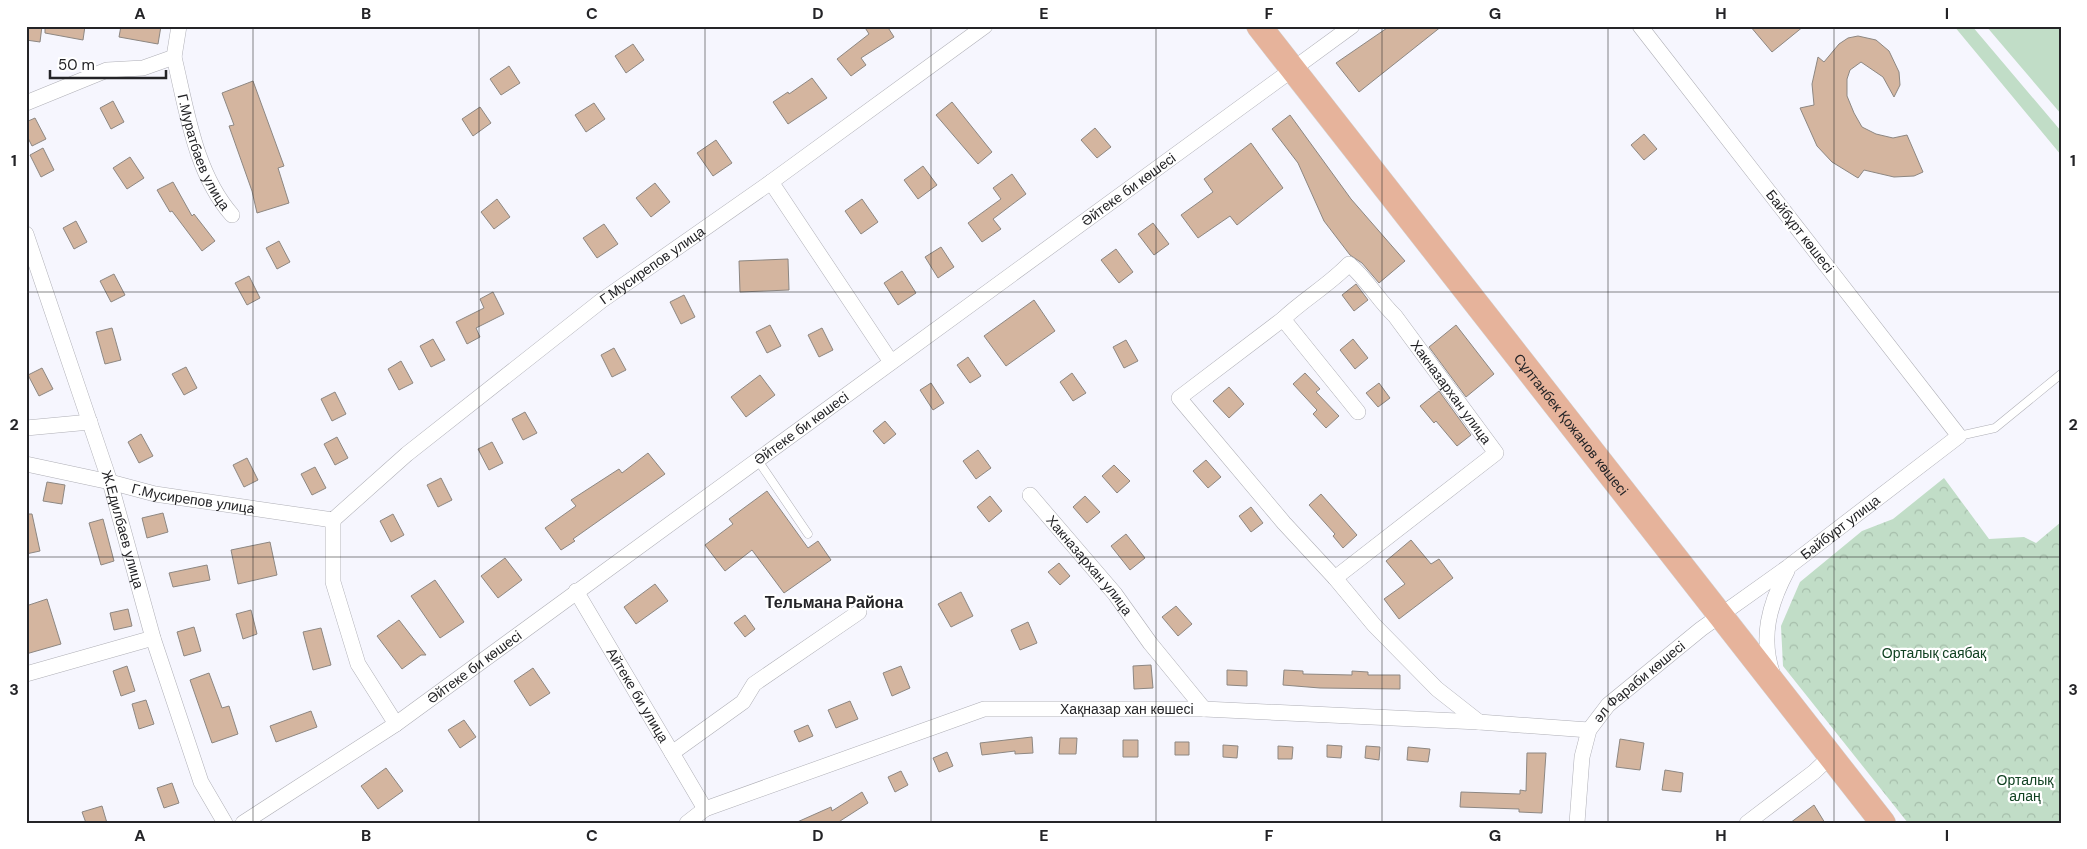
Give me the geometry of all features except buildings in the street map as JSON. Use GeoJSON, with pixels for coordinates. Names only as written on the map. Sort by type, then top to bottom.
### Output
{"type":"FeatureCollection","features":[{"type":"Feature","properties":{"kind":"main road","name":"Сұлтанбек Қожанов көшесі"},"geometry":{"type":"LineString","coordinates":[[1259,26],[1779,693],[1883,823]]}},
{"type":"Feature","properties":{"kind":"street","name":"Г.Муратбаев улица"},"geometry":{"type":"LineString","coordinates":[[179,26],[174,57],[194,144],[219,200],[232,215]]}},
{"type":"Feature","properties":{"kind":"street","name":"Г.Мусирепов улица"},"geometry":{"type":"LineString","coordinates":[[26,464],[155,494],[334,520],[407,454],[601,301],[771,182],[985,26]]}},
{"type":"Feature","properties":{"kind":"street","name":"Әйтеке би көшесі"},"geometry":{"type":"LineString","coordinates":[[243,823],[396,724],[1352,26]]}},
{"type":"Feature","properties":{"kind":"street","name":"Байбұрт көшесі"},"geometry":{"type":"LineString","coordinates":[[1640,26],[1959,436]]}},
{"type":"Feature","properties":{"kind":"street"},"geometry":{"type":"LineString","coordinates":[[26,103],[107,70],[143,68],[174,57]]}},
{"type":"Feature","properties":{"kind":"street"},"geometry":{"type":"LineString","coordinates":[[771,182],[891,362]]}},
{"type":"Feature","properties":{"kind":"street","name":"Ж.Едилбаев улица"},"geometry":{"type":"LineString","coordinates":[[26,234],[110,482],[153,638],[201,782],[225,823]]}},
{"type":"Feature","properties":{"kind":"street","name":"Хакназархан улица"},"geometry":{"type":"LineString","coordinates":[[1335,578],[1496,453],[1395,316],[1380,301],[1360,273],[1349,264],[1337,276],[1302,301],[1283,319],[1179,398],[1284,523],[1335,578],[1374,625],[1415,668],[1479,722]]}},
{"type":"Feature","properties":{"kind":"street"},"geometry":{"type":"LineString","coordinates":[[1283,319],[1358,412]]}},
{"type":"Feature","properties":{"kind":"street"},"geometry":{"type":"LineString","coordinates":[[26,428],[90,422]]}},
{"type":"Feature","properties":{"kind":"street","name":"Байбурт улица"},"geometry":{"type":"LineString","coordinates":[[1720,616],[1788,567],[1959,436]]}},
{"type":"Feature","properties":{"kind":"street","name":"Хакназархан улица"},"geometry":{"type":"LineString","coordinates":[[1030,495],[1115,594],[1204,710]]}},
{"type":"Feature","properties":{"kind":"street"},"geometry":{"type":"LineString","coordinates":[[334,520],[332,582],[358,664],[396,724]]}},
{"type":"Feature","properties":{"kind":"street"},"geometry":{"type":"LineString","coordinates":[[1779,693],[1769,663],[1766,631],[1769,610],[1788,567]]}},
{"type":"Feature","properties":{"kind":"street","name":"Айтеке би улица"},"geometry":{"type":"LineString","coordinates":[[576,591],[672,753],[742,702],[754,684],[859,612]]}},
{"type":"Feature","properties":{"kind":"street","name":"әл Фараби көшесі"},"geometry":{"type":"LineString","coordinates":[[1577,823],[1582,757],[1589,730],[1608,705],[1720,616]]}},
{"type":"Feature","properties":{"kind":"street"},"geometry":{"type":"LineString","coordinates":[[26,674],[153,638]]}},
{"type":"Feature","properties":{"kind":"street","name":"Хақназар хан көшесі"},"geometry":{"type":"LineString","coordinates":[[687,823],[705,809],[984,709],[1204,710],[1479,722],[1589,730]]}},
{"type":"Feature","properties":{"kind":"street"},"geometry":{"type":"LineString","coordinates":[[672,753],[705,809]]}},
{"type":"Feature","properties":{"kind":"street"},"geometry":{"type":"LineString","coordinates":[[1747,823],[1814,772],[1830,757]]}},
{"type":"Feature","properties":{"kind":"lane"},"geometry":{"type":"LineString","coordinates":[[1959,436],[1995,428],[2061,374]]}},
{"type":"Feature","properties":{"kind":"lane"},"geometry":{"type":"LineString","coordinates":[[757,459],[808,534]]}},
{"type":"Feature","properties":{"kind":"green space"},"geometry":{"type":"Polygon","coordinates":[[[1954,26],[1972,26],[2061,131],[2061,155],[1954,26]]]}},
{"type":"Feature","properties":{"kind":"green space"},"geometry":{"type":"Polygon","coordinates":[[[1986,26],[2061,26],[2061,114],[1986,26]]]}},
{"type":"Feature","properties":{"kind":"green space","name":"Орталық саябақ"},"geometry":{"type":"Polygon","coordinates":[[[1944,478],[1989,539],[2024,537],[2036,543],[2061,522],[2061,823],[1908,823],[1783,666],[1781,626],[1800,582],[1862,531],[1893,519],[1944,478]]]}},
{"type":"Feature","properties":{"kind":"district","name":"Тельмана Района"},"geometry":{"type":"Point","coordinates":[834,602]}},
{"type":"Feature","properties":{"kind":"park label","name":"Орталық алаң"},"geometry":{"type":"Point","coordinates":[2025,788]}}]}
